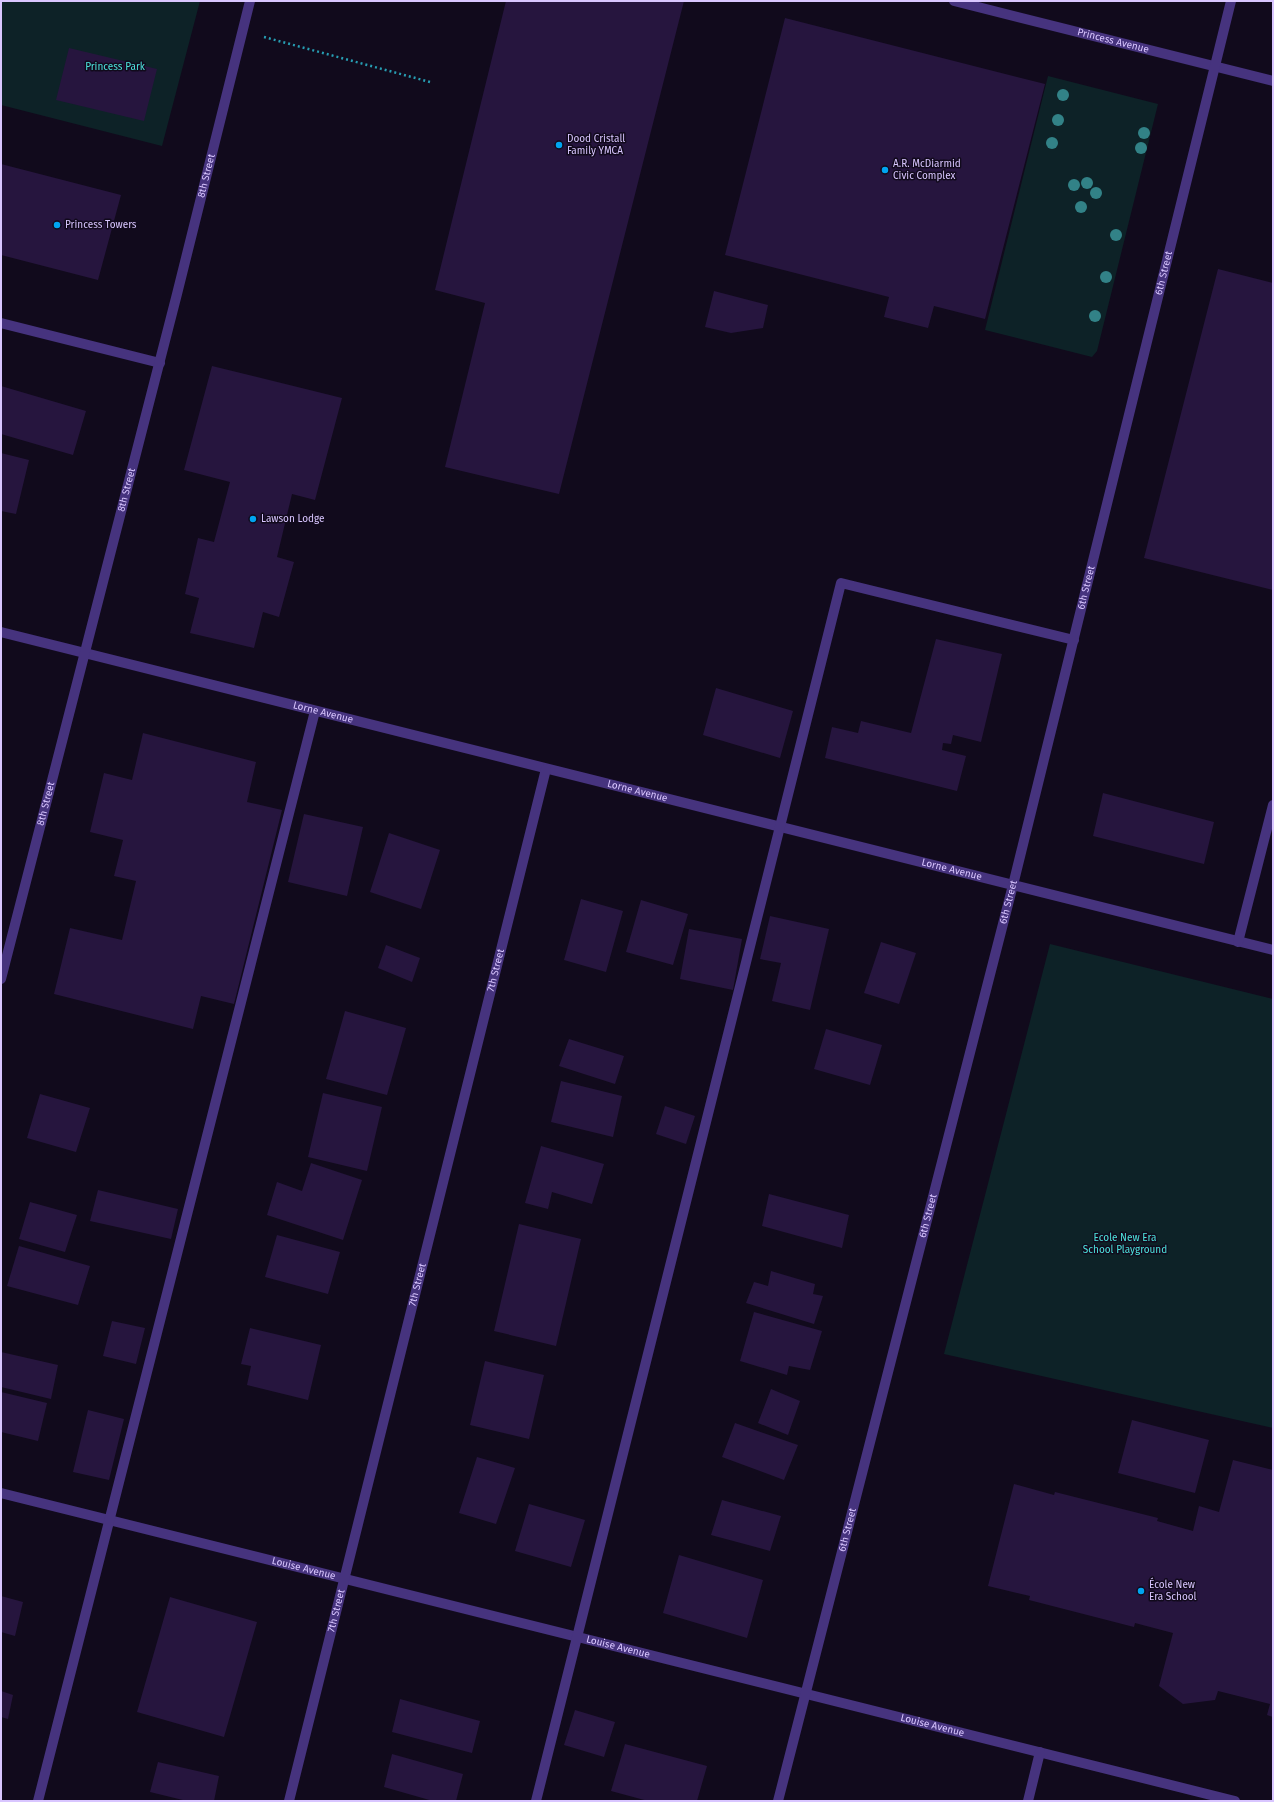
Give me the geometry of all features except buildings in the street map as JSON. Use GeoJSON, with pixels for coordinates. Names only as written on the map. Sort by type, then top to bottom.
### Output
{"type":"FeatureCollection","features":[{"type":"Feature","properties":{"kind":"street","name":"8th Street"},"geometry":{"type":"LineString","coordinates":[[1,979],[160,362],[250,1]]}},
{"type":"Feature","properties":{"kind":"street","name":"Princess Avenue"},"geometry":{"type":"LineString","coordinates":[[954,1],[988,5],[1273,81]]}},
{"type":"Feature","properties":{"kind":"street","name":"6th Street"},"geometry":{"type":"LineString","coordinates":[[778,1801],[804,1694],[1013,886],[1231,1]]}},
{"type":"Feature","properties":{"kind":"street"},"geometry":{"type":"LineString","coordinates":[[1,323],[160,362]]}},
{"type":"Feature","properties":{"kind":"street"},"geometry":{"type":"LineString","coordinates":[[536,1801],[841,583],[1074,640]]}},
{"type":"Feature","properties":{"kind":"street","name":"Lorne Avenue"},"geometry":{"type":"LineString","coordinates":[[1,632],[1273,950]]}},
{"type":"Feature","properties":{"kind":"street"},"geometry":{"type":"LineString","coordinates":[[38,1801],[315,711]]}},
{"type":"Feature","properties":{"kind":"street","name":"7th Street"},"geometry":{"type":"LineString","coordinates":[[289,1801],[546,769]]}},
{"type":"Feature","properties":{"kind":"street"},"geometry":{"type":"LineString","coordinates":[[1238,942],[1273,805]]}},
{"type":"Feature","properties":{"kind":"street","name":"Louise Avenue"},"geometry":{"type":"LineString","coordinates":[[1,1493],[1235,1801]]}},
{"type":"Feature","properties":{"kind":"street"},"geometry":{"type":"LineString","coordinates":[[1028,1801],[1040,1752]]}},
{"type":"Feature","properties":{"kind":"path"},"geometry":{"type":"LineString","coordinates":[[242,31],[430,82]]}},
{"type":"Feature","properties":{"kind":"green space","name":"Princess Park"},"geometry":{"type":"Polygon","coordinates":[[[1,1],[200,1],[162,146],[1,105],[1,1]]]}},
{"type":"Feature","properties":{"kind":"green space"},"geometry":{"type":"Polygon","coordinates":[[[1048,76],[1158,104],[1097,351],[1092,357],[985,330],[1048,76]]]}},
{"type":"Feature","properties":{"kind":"green space","name":"Ecole New Era School Playground"},"geometry":{"type":"Polygon","coordinates":[[[1050,944],[1273,999],[1273,1428],[944,1354],[1050,944]]]}},
{"type":"Feature","properties":{"kind":"place","name":"Dood Cristall Family YMCA"},"geometry":{"type":"Point","coordinates":[559,145]}},
{"type":"Feature","properties":{"kind":"place","name":"A.R. McDiarmid Civic Complex"},"geometry":{"type":"Point","coordinates":[885,170]}},
{"type":"Feature","properties":{"kind":"place","name":"Princess Towers"},"geometry":{"type":"Point","coordinates":[57,225]}},
{"type":"Feature","properties":{"kind":"place","name":"Lawson Lodge"},"geometry":{"type":"Point","coordinates":[253,519]}},
{"type":"Feature","properties":{"kind":"place","name":"École New Era School"},"geometry":{"type":"Point","coordinates":[1141,1591]}}]}
